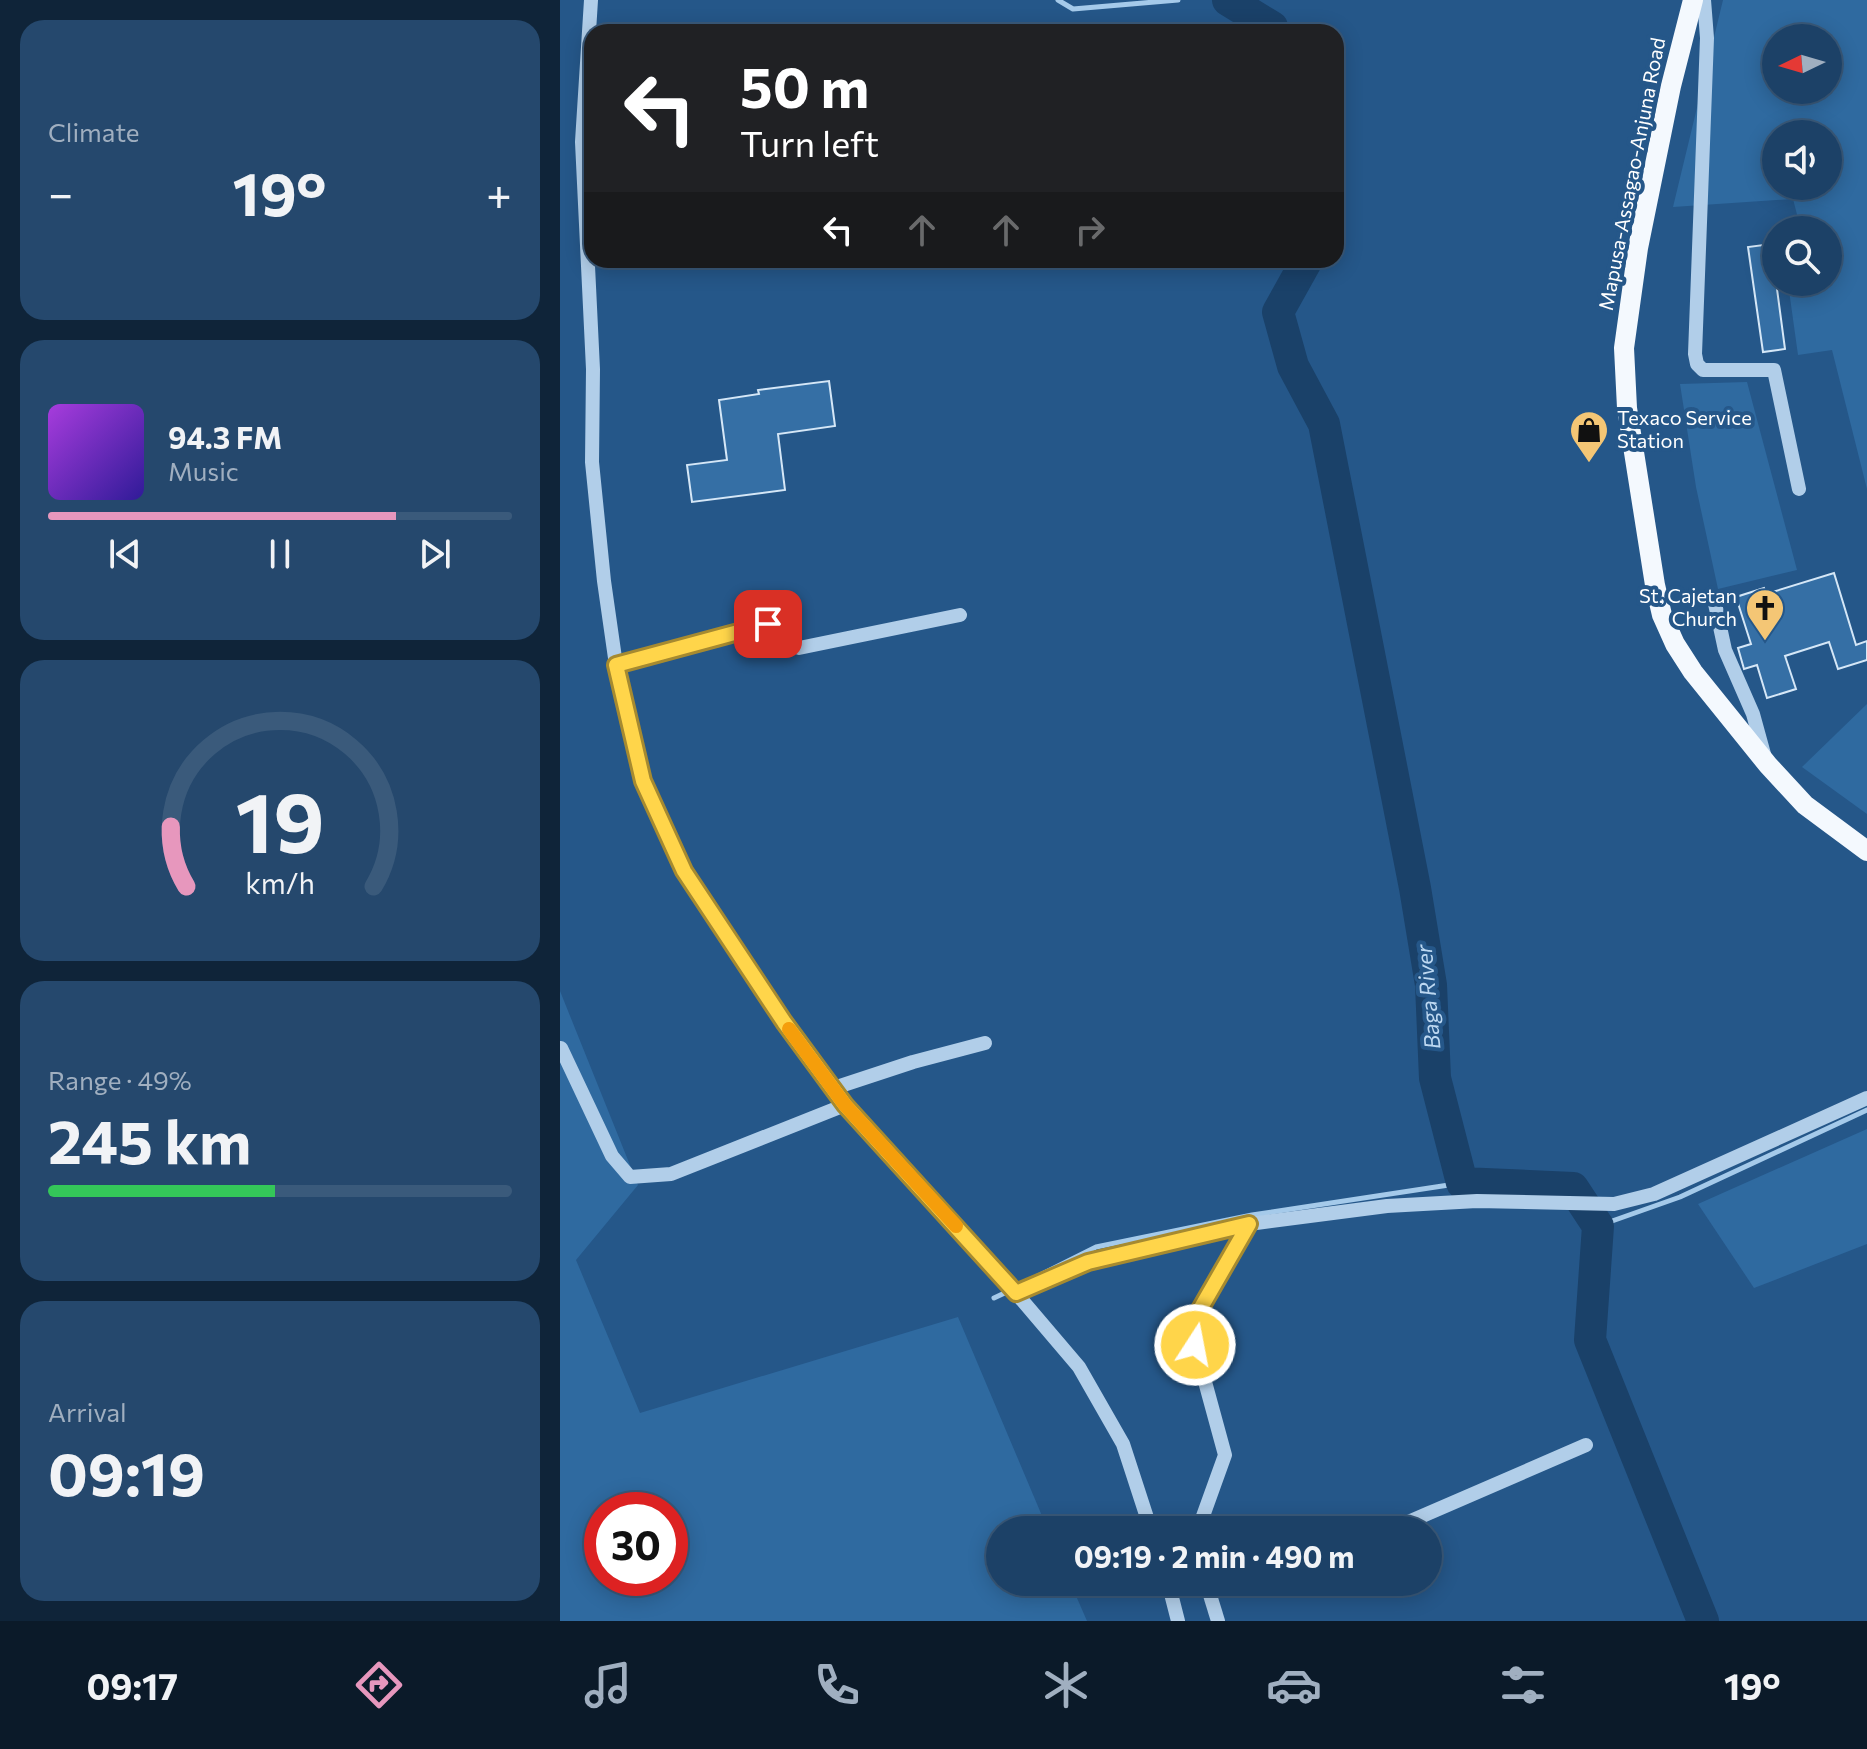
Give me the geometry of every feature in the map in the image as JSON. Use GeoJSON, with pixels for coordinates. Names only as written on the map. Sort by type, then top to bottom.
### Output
{"type":"FeatureCollection","features":[{"type":"Feature","properties":{"kind":"main road","name":"Mapusa-Assagao-Anjuna Road"},"geometry":{"type":"LineString","coordinates":[[1693,0],[1671,86],[1638,248],[1624,348],[1625,393],[1655,585],[1662,615],[1693,672],[1768,765],[1805,805],[1867,851]]}},
{"type":"Feature","properties":{"kind":"street"},"geometry":{"type":"LineString","coordinates":[[589,24],[591,0]]}},
{"type":"Feature","properties":{"kind":"street"},"geometry":{"type":"LineString","coordinates":[[1704,0],[1707,38],[1695,354],[1697,364],[1703,370],[1774,370],[1799,489]]}},
{"type":"Feature","properties":{"kind":"street"},"geometry":{"type":"LineString","coordinates":[[584,110],[584,183]]}},
{"type":"Feature","properties":{"kind":"street"},"geometry":{"type":"LineString","coordinates":[[588,268],[593,369],[592,462],[616,665],[643,781],[684,871],[784,1022],[845,1105],[1079,1367],[1123,1444],[1146,1516]]}},
{"type":"Feature","properties":{"kind":"street"},"geometry":{"type":"LineString","coordinates":[[1714,599],[1725,650],[1753,714],[1768,765]]}},
{"type":"Feature","properties":{"kind":"street"},"geometry":{"type":"LineString","coordinates":[[616,665],[768,624],[799,648],[960,615]]}},
{"type":"Feature","properties":{"kind":"street"},"geometry":{"type":"LineString","coordinates":[[834,1088],[985,1043]]}},
{"type":"Feature","properties":{"kind":"street"},"geometry":{"type":"LineString","coordinates":[[561,1048],[612,1156],[630,1177],[671,1174],[845,1105]]}},
{"type":"Feature","properties":{"kind":"street"},"geometry":{"type":"LineString","coordinates":[[1016,1293],[1088,1262],[1249,1224],[1387,1206],[1477,1201],[1614,1204],[1654,1194],[1867,1098]]}},
{"type":"Feature","properties":{"kind":"street"},"geometry":{"type":"LineString","coordinates":[[1203,1516],[1225,1455],[1195,1345],[1195,1318],[1249,1224]]}},
{"type":"Feature","properties":{"kind":"street"},"geometry":{"type":"LineString","coordinates":[[1422,1516],[1586,1445]]}},
{"type":"Feature","properties":{"kind":"street"},"geometry":{"type":"LineString","coordinates":[[1172,1596],[1178,1621]]}},
{"type":"Feature","properties":{"kind":"street"},"geometry":{"type":"LineString","coordinates":[[1210,1596],[1218,1621]]}},
{"type":"Feature","properties":{"kind":"shaded area"},"geometry":{"type":"Polygon","coordinates":[[[1723,0],[1867,0],[1867,489],[1832,350],[1798,355],[1790,296],[1842,296],[1842,216],[1797,216],[1793,200],[1842,200],[1842,120],[1762,120],[1762,200],[1778,200],[1673,207],[1723,0]]]}},
{"type":"Feature","properties":{"kind":"shaded area"},"geometry":{"type":"Polygon","coordinates":[[[1747,382],[1797,570],[1718,589],[1696,487],[1680,384],[1747,382]]]}},
{"type":"Feature","properties":{"kind":"shaded area"},"geometry":{"type":"Polygon","coordinates":[[[1867,704],[1867,814],[1802,767],[1867,704]]]}},
{"type":"Feature","properties":{"kind":"shaded area"},"geometry":{"type":"Polygon","coordinates":[[[560,991],[638,1185],[576,1260],[640,1413],[958,1317],[1042,1516],[986,1516],[986,1596],[1076,1596],[1087,1621],[560,1621],[560,991]]]}},
{"type":"Feature","properties":{"kind":"shaded area"},"geometry":{"type":"Polygon","coordinates":[[[1867,1129],[1867,1244],[1754,1288],[1698,1204],[1867,1129]]]}},
{"type":"Feature","properties":{"kind":"building"},"geometry":{"type":"Polygon","coordinates":[[[1762,245],[1762,296],[1778,296],[1785,349],[1763,352],[1748,247],[1762,245]]]}},
{"type":"Feature","properties":{"kind":"building"},"geometry":{"type":"Polygon","coordinates":[[[829,381],[835,426],[778,434],[785,490],[692,502],[687,465],[727,460],[719,400],[759,394],[758,390],[829,381]]]}},
{"type":"Feature","properties":{"kind":"building"},"geometry":{"type":"Polygon","coordinates":[[[1834,573],[1856,645],[1867,641],[1867,660],[1838,669],[1829,642],[1785,656],[1796,689],[1767,698],[1757,665],[1744,669],[1738,648],[1751,644],[1736,597],[1764,588],[1766,594],[1834,573]]]}},
{"type":"Feature","properties":{"kind":"waterway"},"geometry":{"type":"LineString","coordinates":[[1058,0],[1073,9],[1178,0]]}},
{"type":"Feature","properties":{"kind":"waterway","name":"Baga River"},"geometry":{"type":"LineString","coordinates":[[1228,0],[1267,24]]}},
{"type":"Feature","properties":{"kind":"waterway","name":"Baga River"},"geometry":{"type":"LineString","coordinates":[[1303,268],[1278,312],[1293,366],[1324,424],[1415,888],[1431,985],[1435,1078],[1462,1183],[1573,1188],[1598,1226],[1590,1340],[1703,1621]]}},
{"type":"Feature","properties":{"kind":"waterway"},"geometry":{"type":"LineString","coordinates":[[1598,1226],[1680,1197],[1867,1110]]}},
{"type":"Feature","properties":{"kind":"waterway"},"geometry":{"type":"LineString","coordinates":[[1038,1276],[1096,1247],[1252,1215],[1462,1183]]}},
{"type":"Feature","properties":{"kind":"waterway"},"geometry":{"type":"LineString","coordinates":[[994,1298],[1011,1290]]}},
{"type":"Feature","properties":{"kind":"slow traffic"},"geometry":{"type":"LineString","coordinates":[[789,1029],[845,1105],[956,1226]]}},
{"type":"Feature","properties":{"kind":"place","name":"Texaco Service Station"},"geometry":{"type":"Point","coordinates":[1589,464]}},
{"type":"Feature","properties":{"kind":"place","name":"St. Cajetan Church"},"geometry":{"type":"Point","coordinates":[1765,642]}},
{"type":"Feature","properties":{"kind":"route"},"geometry":{"type":"LineString","coordinates":[[768,624],[616,665],[643,781],[684,871],[784,1022],[845,1105],[1016,1293],[1088,1262],[1249,1224],[1195,1318],[1195,1345]]}}]}
